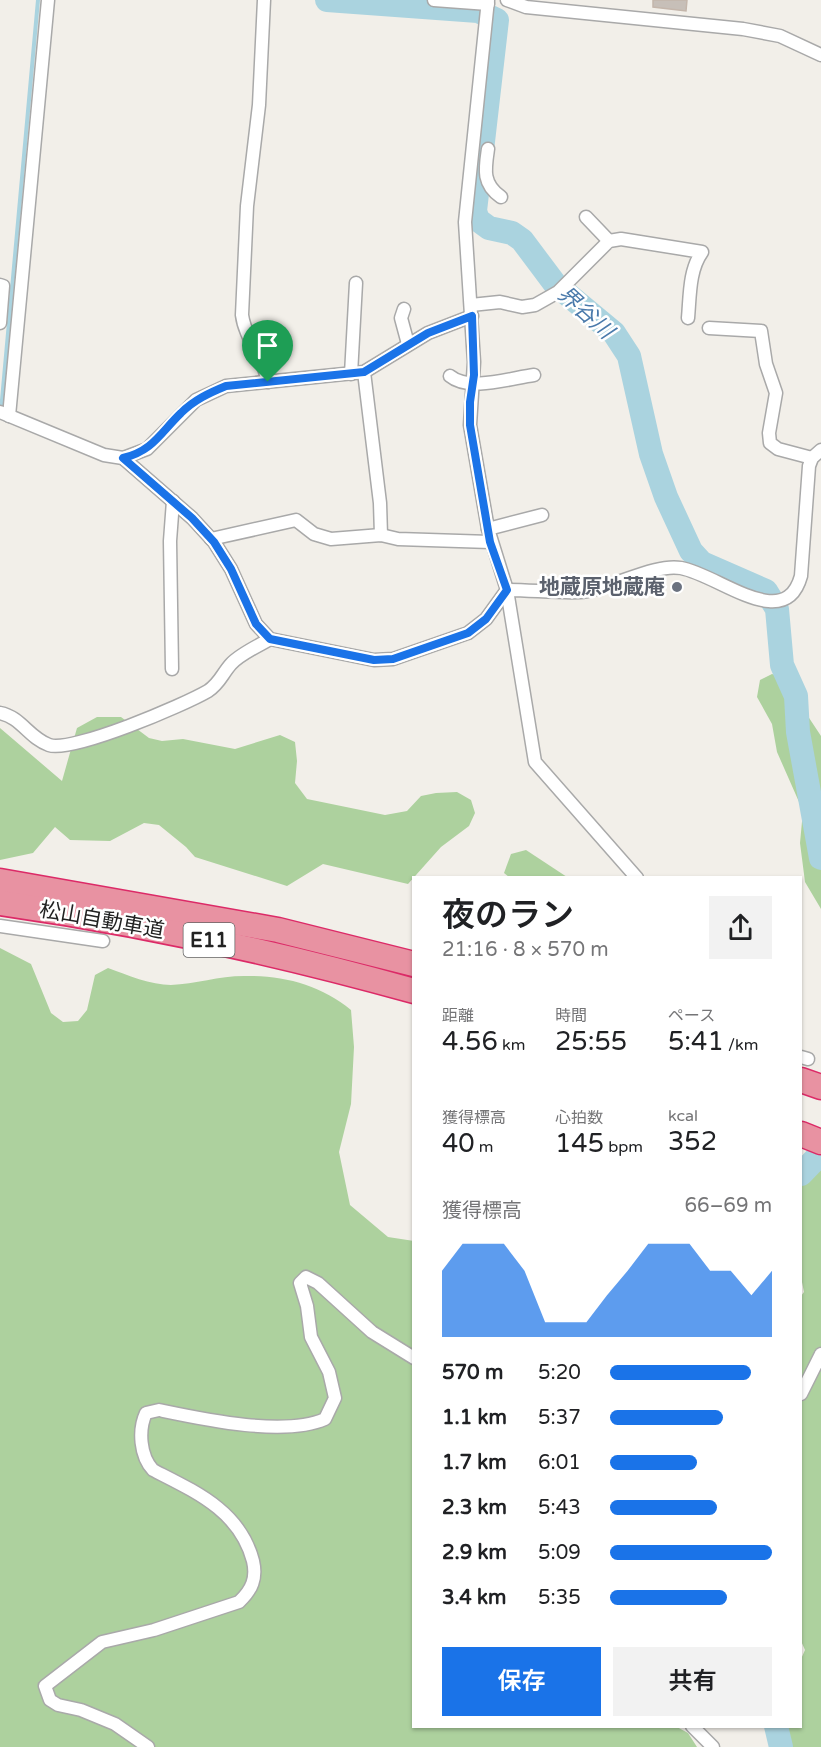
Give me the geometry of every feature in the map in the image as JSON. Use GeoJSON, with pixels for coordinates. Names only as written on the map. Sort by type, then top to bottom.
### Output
{"type":"FeatureCollection","features":[{"type":"Feature","properties":{"kind":"highway","name":"松山自動車道"},"geometry":{"type":"LineString","coordinates":[[0,881],[278,930],[412,964]]}},
{"type":"Feature","properties":{"kind":"highway","name":"松山自動車道"},"geometry":{"type":"LineString","coordinates":[[0,903],[181,934],[275,954],[412,990]]}},
{"type":"Feature","properties":{"kind":"highway"},"geometry":{"type":"LineString","coordinates":[[803,1065],[821,1087]]}},
{"type":"Feature","properties":{"kind":"highway"},"geometry":{"type":"LineString","coordinates":[[802,1134],[821,1142]]}},
{"type":"Feature","properties":{"kind":"street"},"geometry":{"type":"LineString","coordinates":[[48,0],[5,414],[104,455],[123,458],[147,449],[180,414],[210,392],[226,386],[358,373],[471,311],[500,302],[522,307],[535,305],[561,289],[609,241],[630,240],[702,252],[697,259],[691,283],[688,318]]}},
{"type":"Feature","properties":{"kind":"street"},"geometry":{"type":"LineString","coordinates":[[264,0],[259,105],[247,206],[242,315],[243,327],[266,370],[268,382]]}},
{"type":"Feature","properties":{"kind":"street"},"geometry":{"type":"LineString","coordinates":[[434,0],[487,8],[478,181]]}},
{"type":"Feature","properties":{"kind":"street"},"geometry":{"type":"LineString","coordinates":[[507,0],[526,6],[719,26],[771,34],[800,43],[821,55]]}},
{"type":"Feature","properties":{"kind":"street"},"geometry":{"type":"LineString","coordinates":[[488,149],[465,222],[471,311],[470,425],[490,542],[507,590],[536,762],[635,876]]}},
{"type":"Feature","properties":{"kind":"street"},"geometry":{"type":"LineString","coordinates":[[478,181],[501,197]]}},
{"type":"Feature","properties":{"kind":"street"},"geometry":{"type":"LineString","coordinates":[[586,216],[609,241]]}},
{"type":"Feature","properties":{"kind":"street"},"geometry":{"type":"LineString","coordinates":[[356,283],[358,373],[380,503],[381,535]]}},
{"type":"Feature","properties":{"kind":"street"},"geometry":{"type":"LineString","coordinates":[[0,285],[3,286],[0,323]]}},
{"type":"Feature","properties":{"kind":"street"},"geometry":{"type":"LineString","coordinates":[[404,309],[401,318],[408,344]]}},
{"type":"Feature","properties":{"kind":"street"},"geometry":{"type":"LineString","coordinates":[[507,590],[580,592],[672,567],[701,574],[765,602],[789,599],[797,591],[801,576],[809,466],[816,454],[778,449],[770,442],[769,434],[776,393],[766,364],[761,331],[709,328]]}},
{"type":"Feature","properties":{"kind":"street"},"geometry":{"type":"LineString","coordinates":[[450,376],[455,380],[472,383],[534,375]]}},
{"type":"Feature","properties":{"kind":"street"},"geometry":{"type":"LineString","coordinates":[[123,458],[174,501],[212,539],[231,569],[256,624],[270,639],[374,660],[393,659],[468,633],[486,619],[507,590]]}},
{"type":"Feature","properties":{"kind":"street"},"geometry":{"type":"LineString","coordinates":[[172,669],[170,541],[174,501]]}},
{"type":"Feature","properties":{"kind":"street"},"geometry":{"type":"LineString","coordinates":[[488,529],[542,515]]}},
{"type":"Feature","properties":{"kind":"street"},"geometry":{"type":"LineString","coordinates":[[212,539],[296,520],[314,534],[331,539],[381,535],[398,539],[490,542]]}},
{"type":"Feature","properties":{"kind":"street"},"geometry":{"type":"LineString","coordinates":[[0,713],[13,716],[49,745],[68,745],[153,717],[207,691],[221,681],[232,663],[270,639]]}},
{"type":"Feature","properties":{"kind":"street"},"geometry":{"type":"LineString","coordinates":[[0,926],[103,941]]}},
{"type":"Feature","properties":{"kind":"street"},"geometry":{"type":"LineString","coordinates":[[148,1747],[115,1724],[81,1710],[58,1705],[50,1700],[45,1686],[102,1642],[154,1630],[239,1602],[247,1594],[255,1576],[252,1556],[236,1524],[211,1501],[153,1470],[148,1465],[142,1445],[146,1413],[159,1410],[240,1424],[311,1423],[325,1419],[335,1398],[329,1372],[311,1337],[307,1306],[300,1288],[300,1283],[306,1277],[318,1283],[372,1332],[412,1357]]}},
{"type":"Feature","properties":{"kind":"street"},"geometry":{"type":"LineString","coordinates":[[802,1392],[821,1354]]}},
{"type":"Feature","properties":{"kind":"street"},"geometry":{"type":"LineString","coordinates":[[694,1728],[713,1747]]}},
{"type":"Feature","properties":{"kind":"green space"},"geometry":{"type":"Polygon","coordinates":[[[772,674],[782,677],[821,736],[821,909],[805,882],[800,843],[803,811],[777,752],[772,724],[757,697],[760,680],[772,674]]]}},
{"type":"Feature","properties":{"kind":"green space"},"geometry":{"type":"Polygon","coordinates":[[[97,717],[121,717],[149,738],[162,741],[183,739],[235,749],[280,735],[295,742],[297,761],[295,783],[307,799],[385,815],[407,811],[421,796],[457,792],[471,800],[475,813],[469,826],[441,847],[415,876],[412,876],[408,884],[323,864],[287,886],[195,857],[159,825],[144,823],[110,841],[70,840],[55,827],[33,853],[0,860],[0,728],[62,781],[77,728],[97,717]]]}},
{"type":"Feature","properties":{"kind":"green space"},"geometry":{"type":"Polygon","coordinates":[[[526,850],[565,876],[508,876],[504,873],[511,854],[526,850]]]}},
{"type":"Feature","properties":{"kind":"green space"},"geometry":{"type":"Polygon","coordinates":[[[0,948],[31,964],[51,1013],[63,1022],[78,1021],[87,1010],[95,975],[108,968],[163,985],[235,976],[259,976],[301,983],[314,988],[351,1010],[354,1047],[351,1104],[339,1152],[350,1205],[388,1237],[412,1241],[412,1728],[679,1728],[688,1733],[697,1747],[0,1747],[0,948]]]}},
{"type":"Feature","properties":{"kind":"green space"},"geometry":{"type":"Polygon","coordinates":[[[821,1167],[821,1747],[787,1747],[783,1728],[802,1728],[802,1657],[805,1650],[802,1643],[802,1295],[804,1292],[802,1282],[802,1185],[821,1167]]]}},
{"type":"Feature","properties":{"kind":"building"},"geometry":{"type":"Polygon","coordinates":[[[653,0],[687,0],[686,11],[653,7],[653,0]]]}},
{"type":"Feature","properties":{"kind":"waterway"},"geometry":{"type":"LineString","coordinates":[[1,411],[38,0]]}},
{"type":"Feature","properties":{"kind":"waterway","name":"界谷川"},"geometry":{"type":"LineString","coordinates":[[327,0],[478,11],[497,20],[475,211],[478,220],[489,228],[512,233],[522,240],[555,284],[614,333],[629,356],[651,454],[666,497],[691,551],[702,563],[766,591],[777,609],[782,665],[796,696],[798,732],[821,858]]}},
{"type":"Feature","properties":{"kind":"waterway","name":"界谷川"},"geometry":{"type":"LineString","coordinates":[[802,1173],[821,1153]]}},
{"type":"Feature","properties":{"kind":"waterway","name":"界谷川"},"geometry":{"type":"LineString","coordinates":[[776,1728],[781,1747]]}},
{"type":"Feature","properties":{"kind":"place","name":"地蔵原地蔵庵"},"geometry":{"type":"Point","coordinates":[677,587]}},
{"type":"Feature","properties":{"kind":"route"},"geometry":{"type":"LineString","coordinates":[[472,316],[474,375],[470,402],[470,425],[490,542],[507,590],[486,619],[468,633],[393,659],[374,660],[270,639],[256,624],[231,569],[214,542],[192,518],[123,458],[136,455],[155,443],[180,414],[196,400],[210,392],[226,386],[268,382],[364,372],[435,329],[455,324],[472,316]]}}]}
